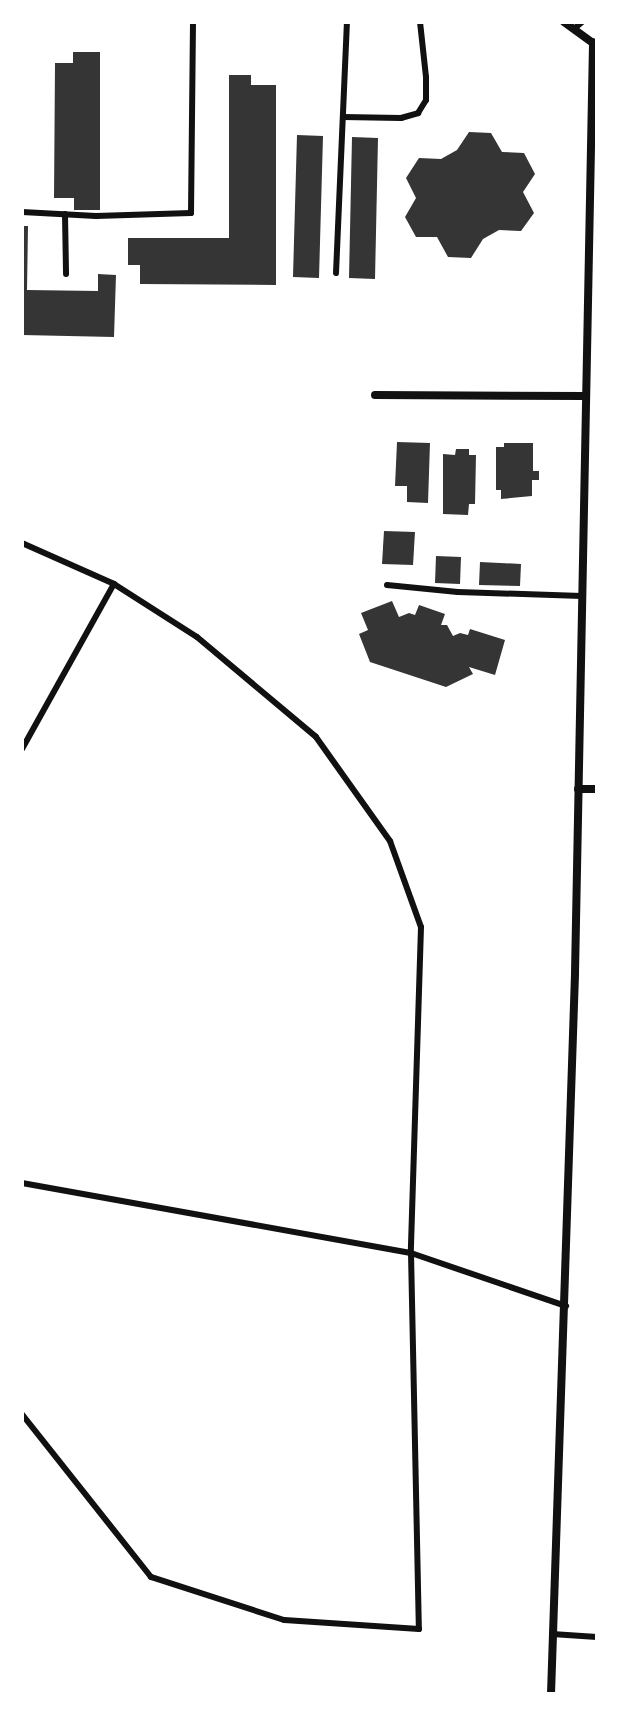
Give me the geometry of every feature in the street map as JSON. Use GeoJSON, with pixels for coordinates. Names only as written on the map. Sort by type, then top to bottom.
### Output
{"type":"FeatureCollection","features":[{"type":"Feature","properties":{"kind":"street"},"geometry":{"type":"LineString","coordinates":[[551,1694],[566,1306],[595,45],[564,22]]}},
{"type":"Feature","properties":{"kind":"street"},"geometry":{"type":"LineString","coordinates":[[375,395],[586,396]]}},
{"type":"Feature","properties":{"kind":"street"},"geometry":{"type":"LineString","coordinates":[[578,789],[597,789]]}},
{"type":"Feature","properties":{"kind":"lane"},"geometry":{"type":"LineString","coordinates":[[22,212],[191,213],[193,22]]}},
{"type":"Feature","properties":{"kind":"lane"},"geometry":{"type":"LineString","coordinates":[[336,273],[347,22]]}},
{"type":"Feature","properties":{"kind":"lane"},"geometry":{"type":"LineString","coordinates":[[343,117],[401,118],[418,113],[426,100],[420,22]]}},
{"type":"Feature","properties":{"kind":"lane"},"geometry":{"type":"LineString","coordinates":[[574,29],[582,22]]}},
{"type":"Feature","properties":{"kind":"lane"},"geometry":{"type":"LineString","coordinates":[[65,214],[66,274]]}},
{"type":"Feature","properties":{"kind":"lane"},"geometry":{"type":"LineString","coordinates":[[22,543],[114,584],[197,637],[316,737],[390,841],[421,927],[411,1253],[419,1629],[284,1620],[151,1577],[22,1414]]}},
{"type":"Feature","properties":{"kind":"lane"},"geometry":{"type":"LineString","coordinates":[[22,749],[114,584]]}},
{"type":"Feature","properties":{"kind":"lane"},"geometry":{"type":"LineString","coordinates":[[387,585],[458,592],[582,596]]}},
{"type":"Feature","properties":{"kind":"lane"},"geometry":{"type":"LineString","coordinates":[[22,1183],[411,1253],[566,1306]]}},
{"type":"Feature","properties":{"kind":"lane"},"geometry":{"type":"LineString","coordinates":[[552,1634],[597,1637]]}},
{"type":"Feature","properties":{"kind":"building"},"geometry":{"type":"Polygon","coordinates":[[[73,52],[100,52],[100,210],[74,210],[74,198],[54,198],[55,63],[73,63],[73,52]]]}},
{"type":"Feature","properties":{"kind":"building"},"geometry":{"type":"Polygon","coordinates":[[[229,75],[251,75],[251,85],[276,85],[276,285],[140,284],[140,265],[128,265],[128,238],[229,238],[229,75]]]}},
{"type":"Feature","properties":{"kind":"building"},"geometry":{"type":"Polygon","coordinates":[[[469,132],[491,133],[502,152],[524,153],[535,174],[523,192],[534,213],[521,231],[499,230],[483,239],[471,258],[448,257],[437,237],[416,237],[405,217],[416,198],[406,178],[419,158],[441,159],[457,150],[469,132]]]}},
{"type":"Feature","properties":{"kind":"building"},"geometry":{"type":"Polygon","coordinates":[[[297,135],[323,136],[319,278],[293,277],[297,135]]]}},
{"type":"Feature","properties":{"kind":"building"},"geometry":{"type":"Polygon","coordinates":[[[352,137],[378,138],[375,279],[349,278],[352,137]]]}},
{"type":"Feature","properties":{"kind":"building"},"geometry":{"type":"Polygon","coordinates":[[[22,226],[28,226],[27,290],[98,291],[98,274],[116,275],[114,337],[22,335],[22,226]]]}},
{"type":"Feature","properties":{"kind":"building"},"geometry":{"type":"Polygon","coordinates":[[[397,442],[430,443],[428,503],[407,502],[407,486],[395,486],[397,442]]]}},
{"type":"Feature","properties":{"kind":"building"},"geometry":{"type":"Polygon","coordinates":[[[504,443],[533,443],[533,471],[539,471],[539,480],[532,480],[532,496],[501,499],[501,490],[496,490],[496,447],[504,447],[504,443]]]}},
{"type":"Feature","properties":{"kind":"building"},"geometry":{"type":"Polygon","coordinates":[[[456,449],[469,449],[469,455],[476,455],[475,504],[469,504],[468,515],[443,514],[443,454],[455,455],[456,449]]]}},
{"type":"Feature","properties":{"kind":"building"},"geometry":{"type":"Polygon","coordinates":[[[384,531],[415,532],[413,565],[382,564],[384,531]]]}},
{"type":"Feature","properties":{"kind":"building"},"geometry":{"type":"Polygon","coordinates":[[[436,556],[461,557],[460,584],[435,583],[436,556]]]}},
{"type":"Feature","properties":{"kind":"building"},"geometry":{"type":"Polygon","coordinates":[[[480,562],[521,564],[520,586],[479,585],[480,562]]]}},
{"type":"Feature","properties":{"kind":"building"},"geometry":{"type":"Polygon","coordinates":[[[392,601],[399,617],[409,613],[415,615],[419,605],[445,614],[441,625],[447,625],[453,636],[460,633],[468,635],[470,629],[505,640],[495,675],[469,667],[473,674],[446,687],[370,662],[359,634],[368,630],[361,613],[392,601]]]}}]}
